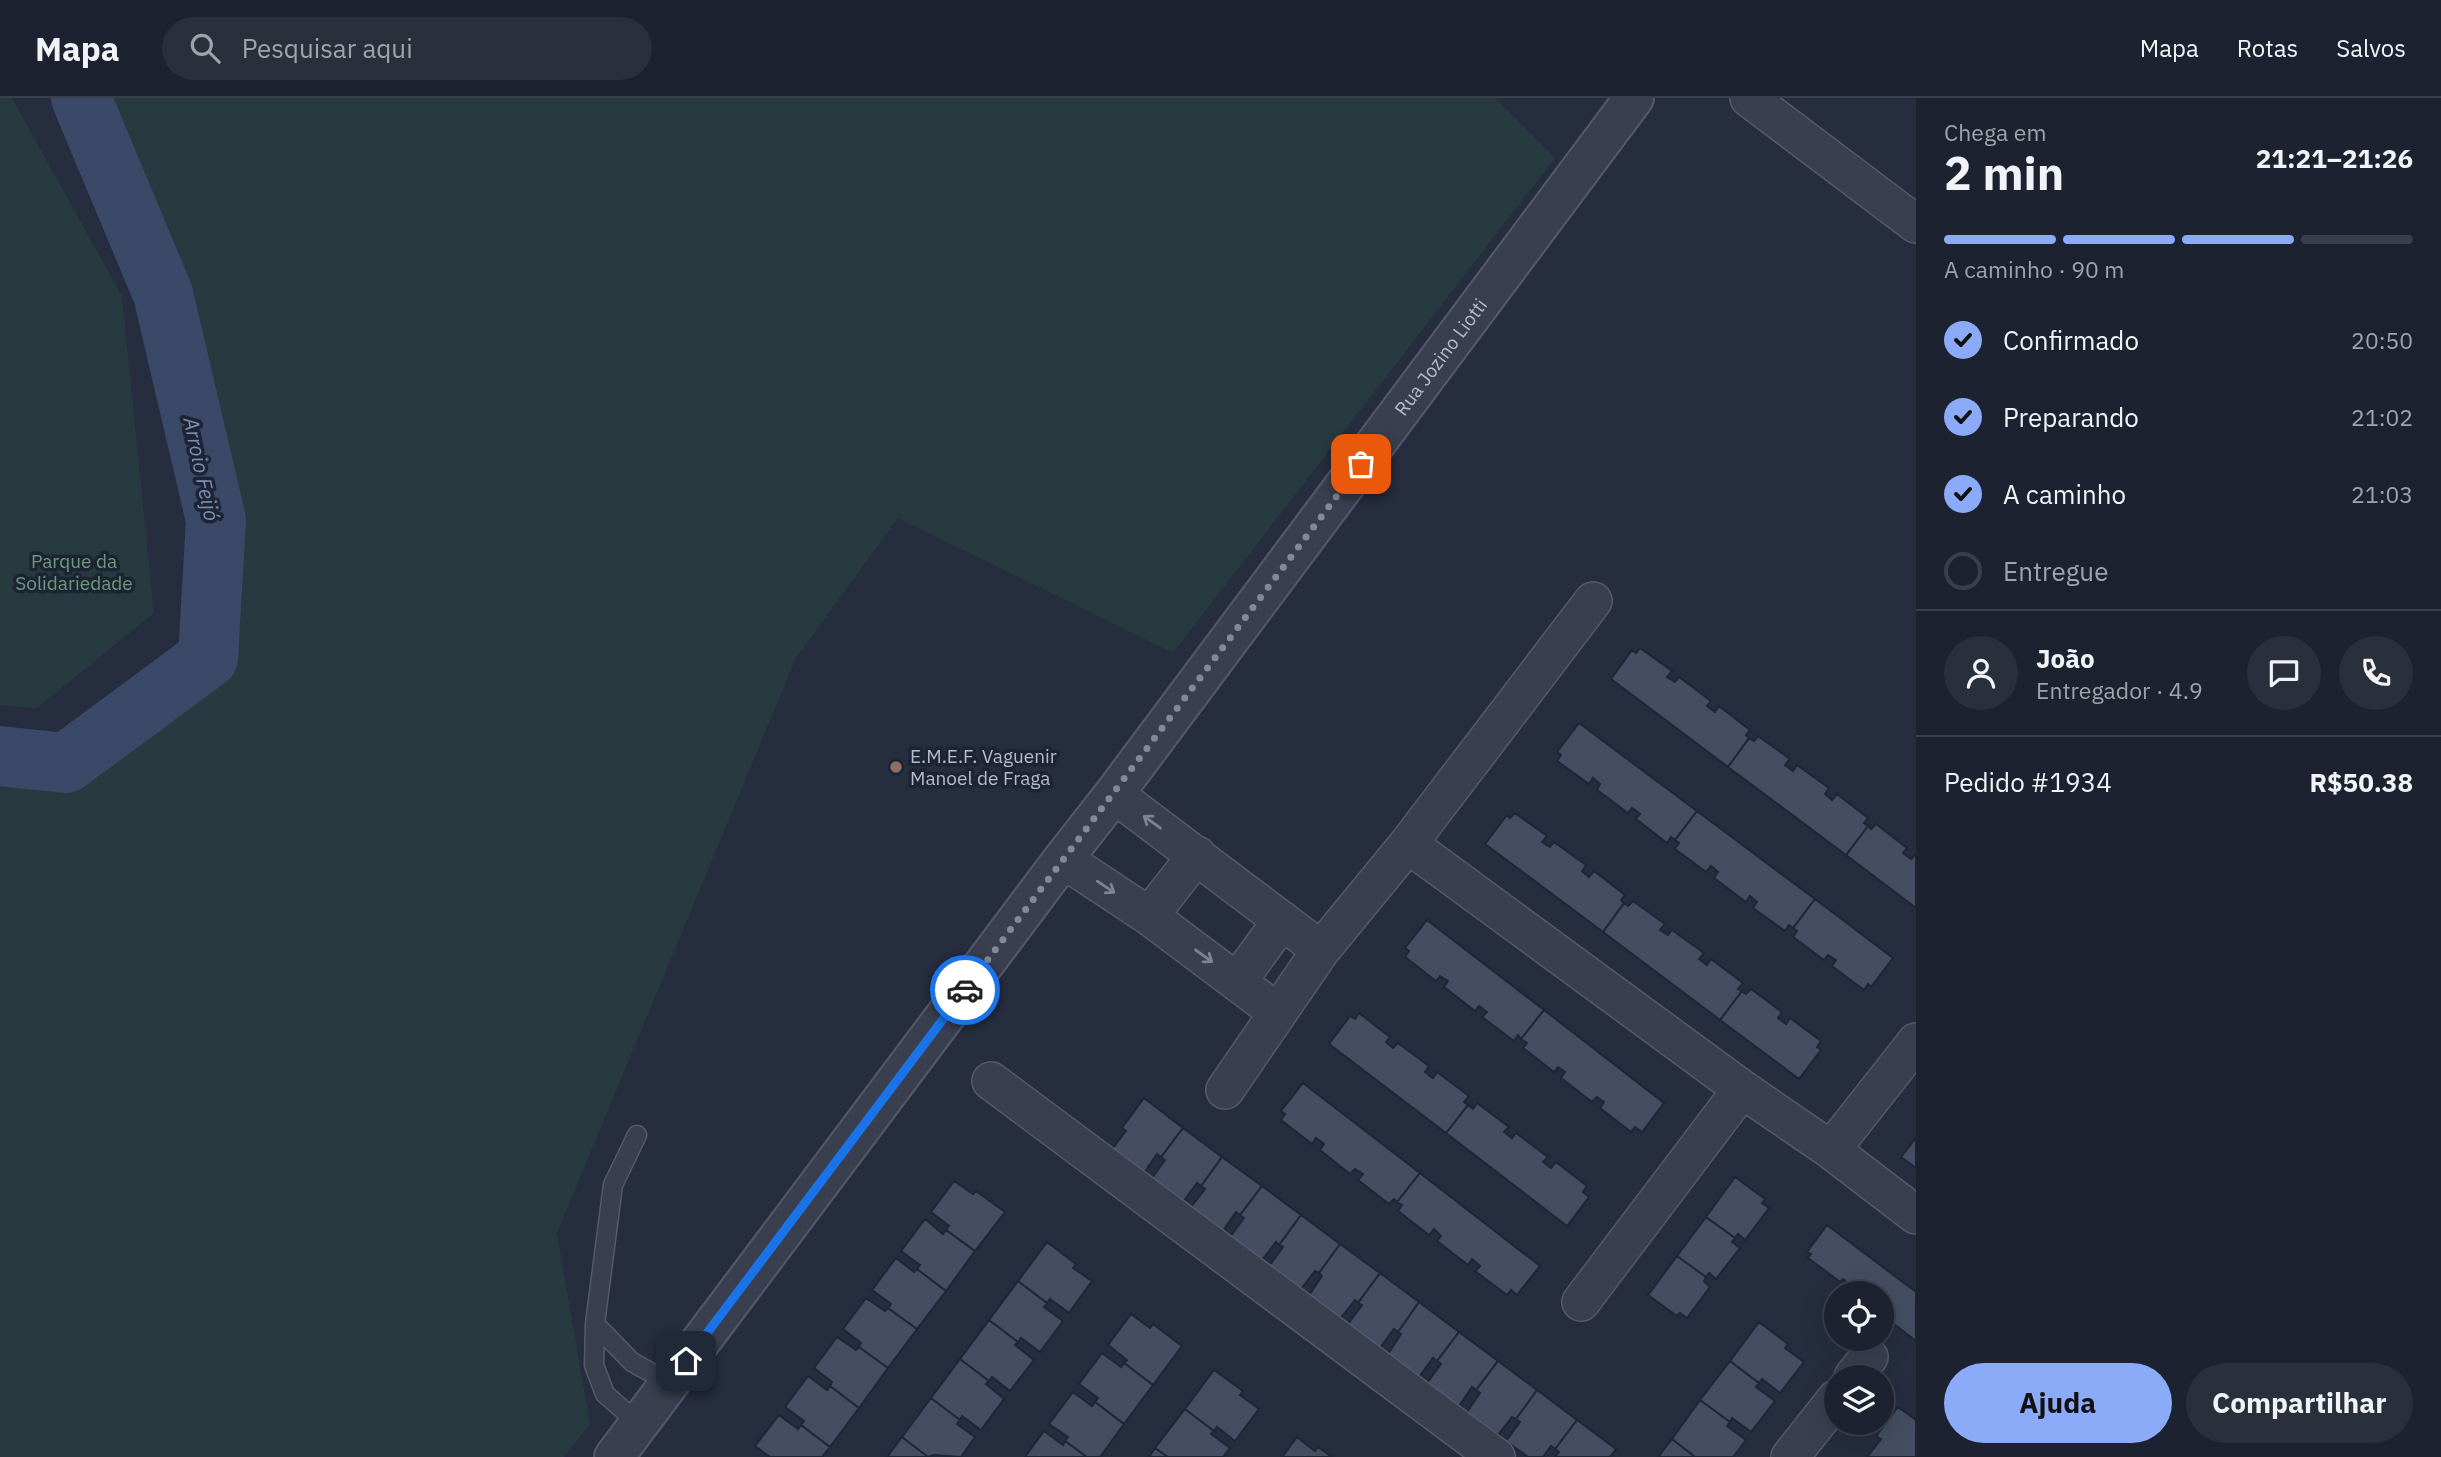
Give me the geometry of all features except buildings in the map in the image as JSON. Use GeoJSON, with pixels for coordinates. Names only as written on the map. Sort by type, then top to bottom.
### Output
{"type":"FeatureCollection","features":[{"type":"Feature","properties":{"kind":"street","name":"Rua Jozino Liotti"},"geometry":{"type":"LineString","coordinates":[[614,1457],[1634,98]]}},
{"type":"Feature","properties":{"kind":"street"},"geometry":{"type":"LineString","coordinates":[[1749,98],[1916,224]]}},
{"type":"Feature","properties":{"kind":"street"},"geometry":{"type":"LineString","coordinates":[[1224,1090],[1321,950],[1408,844],[1593,601]]}},
{"type":"Feature","properties":{"kind":"street"},"geometry":{"type":"LineString","coordinates":[[1114,794],[1321,950]]}},
{"type":"Feature","properties":{"kind":"street"},"geometry":{"type":"LineString","coordinates":[[1408,844],[1742,1089],[1831,1150],[1916,1215]]}},
{"type":"Feature","properties":{"kind":"street"},"geometry":{"type":"LineString","coordinates":[[1149,916],[1197,855]]}},
{"type":"Feature","properties":{"kind":"street"},"geometry":{"type":"LineString","coordinates":[[1063,859],[1149,916],[1277,1012]]}},
{"type":"Feature","properties":{"kind":"street"},"geometry":{"type":"LineString","coordinates":[[1238,981],[1282,920]]}},
{"type":"Feature","properties":{"kind":"street"},"geometry":{"type":"LineString","coordinates":[[1831,1150],[1916,1042]]}},
{"type":"Feature","properties":{"kind":"street"},"geometry":{"type":"LineString","coordinates":[[991,1080],[1496,1457]]}},
{"type":"Feature","properties":{"kind":"street"},"geometry":{"type":"LineString","coordinates":[[1581,1302],[1742,1089]]}},
{"type":"Feature","properties":{"kind":"street"},"geometry":{"type":"LineString","coordinates":[[1796,1455],[1824,1416]]}},
{"type":"Feature","properties":{"kind":"lane"},"geometry":{"type":"LineString","coordinates":[[637,1135],[613,1185],[595,1324],[594,1365],[605,1394],[639,1424]]}},
{"type":"Feature","properties":{"kind":"lane"},"geometry":{"type":"LineString","coordinates":[[595,1324],[632,1362],[670,1383]]}},
{"type":"Feature","properties":{"kind":"green space","name":"Parque da Solidariedade"},"geometry":{"type":"Polygon","coordinates":[[[0,98],[12,98],[122,296],[154,613],[37,708],[0,705],[0,98]]]}},
{"type":"Feature","properties":{"kind":"green space"},"geometry":{"type":"Polygon","coordinates":[[[81,98],[1495,98],[1555,158],[1173,653],[898,518],[796,658],[557,1233],[590,1424],[564,1457],[0,1457],[0,756],[66,763],[208,658],[216,520],[163,294],[81,98]]]}},
{"type":"Feature","properties":{"kind":"waterway","name":"Arroio Feijó"},"geometry":{"type":"LineString","coordinates":[[0,756],[66,763],[208,658],[216,520],[163,294],[81,98]]}},
{"type":"Feature","properties":{"kind":"way so far"},"geometry":{"type":"LineString","coordinates":[[965,990],[1361,464]]}},
{"type":"Feature","properties":{"kind":"place","name":"E.M.E.F. Vaguenir Manoel de Fraga"},"geometry":{"type":"Point","coordinates":[896,767]}},
{"type":"Feature","properties":{"kind":"route"},"geometry":{"type":"LineString","coordinates":[[686,1361],[965,990]]}}]}
